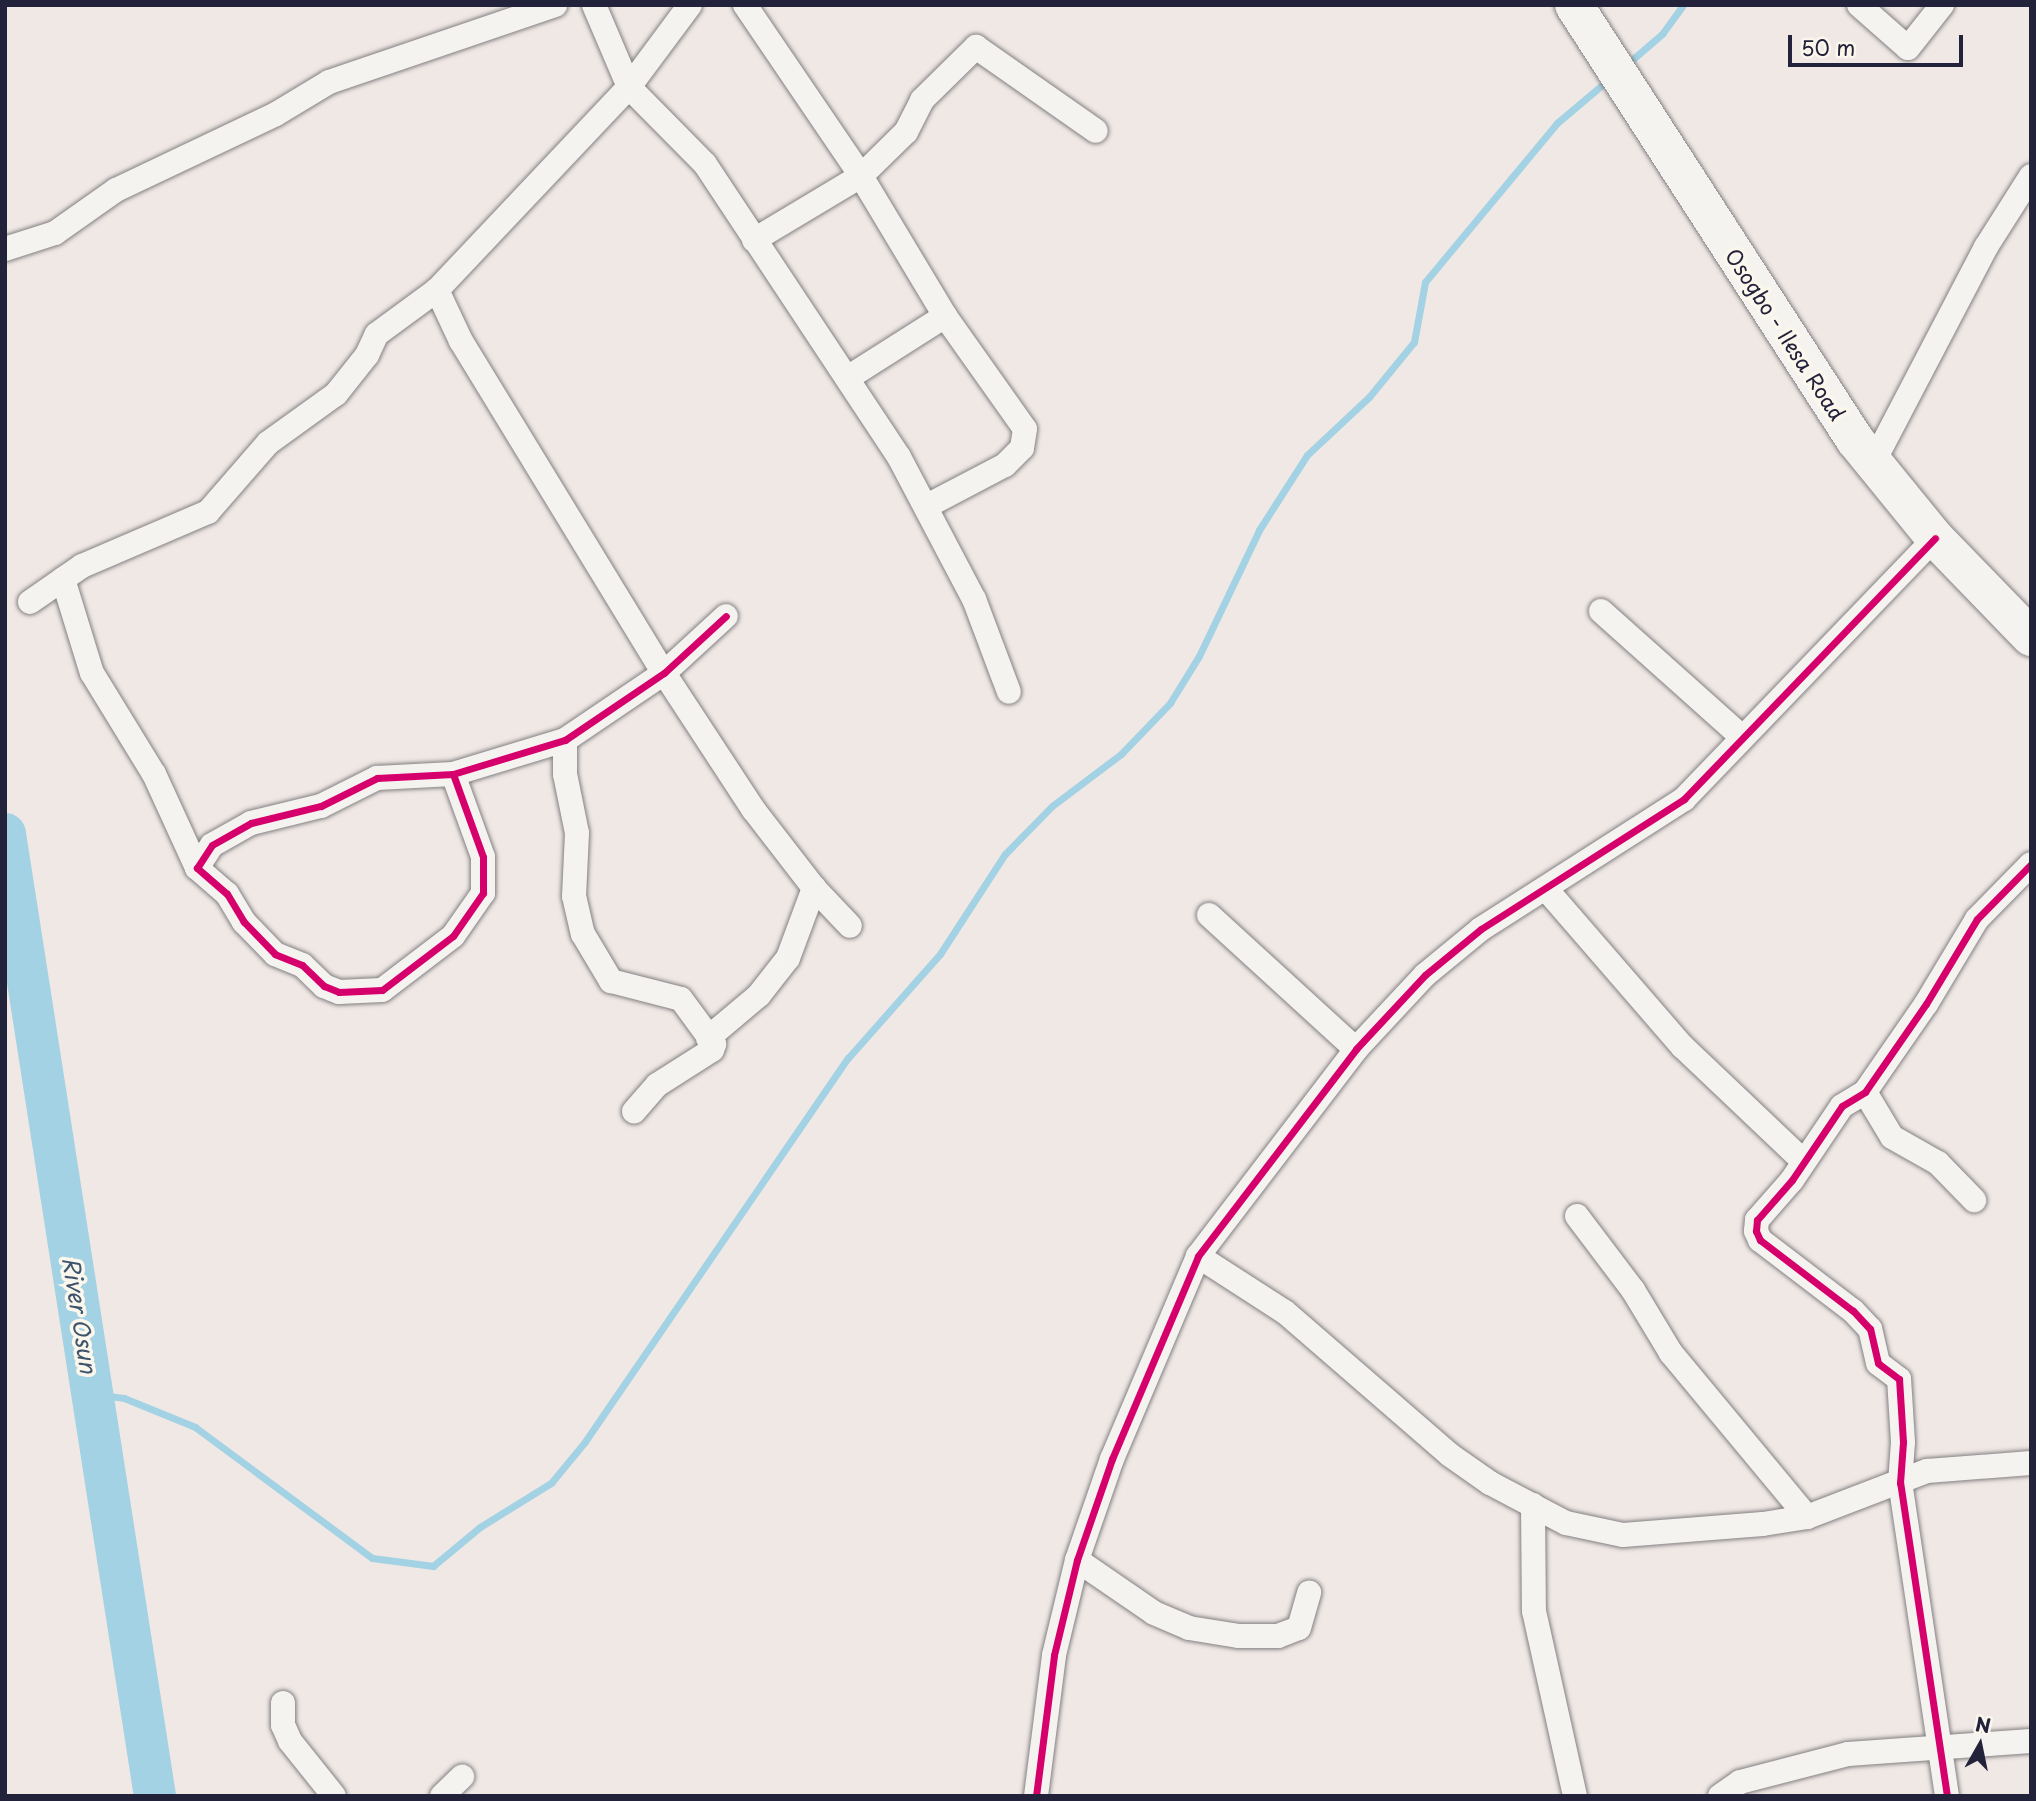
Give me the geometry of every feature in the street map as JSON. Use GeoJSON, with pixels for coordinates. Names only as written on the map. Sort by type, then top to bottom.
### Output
{"type":"FeatureCollection","features":[{"type":"Feature","properties":{"kind":"main road","name":"Osogbo - Ilesa Road"},"geometry":{"type":"LineString","coordinates":[[1574,5],[1872,465],[1936,538],[2031,638]]}},
{"type":"Feature","properties":{"kind":"street"},"geometry":{"type":"LineString","coordinates":[[5,249],[55,233],[116,190],[276,114],[329,82],[555,5]]}},
{"type":"Feature","properties":{"kind":"street"},"geometry":{"type":"LineString","coordinates":[[594,5],[629,87],[705,163],[754,240],[849,377],[927,506],[974,599],[1009,692]]}},
{"type":"Feature","properties":{"kind":"street"},"geometry":{"type":"LineString","coordinates":[[30,602],[63,579],[104,556],[208,512],[268,443],[336,394],[368,355],[377,334],[437,290],[629,87],[690,5]]}},
{"type":"Feature","properties":{"kind":"street"},"geometry":{"type":"LineString","coordinates":[[745,5],[861,176],[945,316],[1025,429],[1025,439],[1005,465],[927,506]]}},
{"type":"Feature","properties":{"kind":"street"},"geometry":{"type":"LineString","coordinates":[[1859,5],[1908,48],[1942,5]]}},
{"type":"Feature","properties":{"kind":"street"},"geometry":{"type":"LineString","coordinates":[[754,240],[861,176],[906,132],[922,100],[976,47],[1096,131]]}},
{"type":"Feature","properties":{"kind":"street"},"geometry":{"type":"LineString","coordinates":[[1872,465],[1986,247],[2031,176]]}},
{"type":"Feature","properties":{"kind":"street"},"geometry":{"type":"LineString","coordinates":[[437,290],[461,341],[664,673],[753,809],[814,888],[850,926]]}},
{"type":"Feature","properties":{"kind":"street"},"geometry":{"type":"LineString","coordinates":[[849,377],[945,316]]}},
{"type":"Feature","properties":{"kind":"street"},"geometry":{"type":"LineString","coordinates":[[1036,1796],[1054,1655],[1077,1560],[1112,1459],[1198,1256],[1356,1049],[1425,975],[1481,929],[1684,799],[1741,736],[1936,538]]}},
{"type":"Feature","properties":{"kind":"street"},"geometry":{"type":"LineString","coordinates":[[63,579],[92,673],[154,774],[197,868],[227,894],[244,922],[275,954],[302,965],[324,986],[339,992],[382,990],[453,936],[483,893],[484,857],[453,774]]}},
{"type":"Feature","properties":{"kind":"street"},"geometry":{"type":"LineString","coordinates":[[1601,611],[1741,736]]}},
{"type":"Feature","properties":{"kind":"street"},"geometry":{"type":"LineString","coordinates":[[197,868],[212,845],[251,823],[321,806],[377,778],[453,774],[565,740],[664,673],[726,616]]}},
{"type":"Feature","properties":{"kind":"street"},"geometry":{"type":"LineString","coordinates":[[565,740],[565,774],[577,833],[574,896],[583,934],[611,981],[681,999],[714,1044],[712,1050],[657,1085],[634,1111]]}},
{"type":"Feature","properties":{"kind":"street"},"geometry":{"type":"LineString","coordinates":[[1947,1796],[1900,1483],[1903,1442],[1899,1380],[1878,1363],[1870,1329],[1760,1240],[1756,1231],[1757,1220],[1842,1106],[1865,1092],[1926,1004],[1977,919],[2031,864]]}},
{"type":"Feature","properties":{"kind":"street"},"geometry":{"type":"LineString","coordinates":[[708,1038],[759,995],[788,958],[814,888]]}},
{"type":"Feature","properties":{"kind":"street"},"geometry":{"type":"LineString","coordinates":[[1546,889],[1682,1046],[1803,1161]]}},
{"type":"Feature","properties":{"kind":"street"},"geometry":{"type":"LineString","coordinates":[[1209,915],[1356,1049]]}},
{"type":"Feature","properties":{"kind":"street"},"geometry":{"type":"LineString","coordinates":[[1865,1092],[1892,1138],[1938,1163],[1974,1200]]}},
{"type":"Feature","properties":{"kind":"street"},"geometry":{"type":"LineString","coordinates":[[1577,1216],[1633,1290],[1671,1353],[1807,1517]]}},
{"type":"Feature","properties":{"kind":"street"},"geometry":{"type":"LineString","coordinates":[[1198,1256],[1285,1312],[1450,1455],[1566,1523],[1623,1535],[1807,1517],[1927,1471],[2031,1463]]}},
{"type":"Feature","properties":{"kind":"street"},"geometry":{"type":"LineString","coordinates":[[1903,1442],[1919,1454],[1927,1471]]}},
{"type":"Feature","properties":{"kind":"street"},"geometry":{"type":"LineString","coordinates":[[1533,1505],[1534,1611],[1575,1796]]}},
{"type":"Feature","properties":{"kind":"street"},"geometry":{"type":"LineString","coordinates":[[1077,1560],[1154,1613],[1189,1629],[1239,1636],[1278,1636],[1299,1628],[1309,1592]]}},
{"type":"Feature","properties":{"kind":"street"},"geometry":{"type":"LineString","coordinates":[[282,1703],[283,1725],[290,1741],[334,1796]]}},
{"type":"Feature","properties":{"kind":"street"},"geometry":{"type":"LineString","coordinates":[[1720,1796],[1740,1782],[1848,1754],[1903,1748],[1939,1750],[2031,1741]]}},
{"type":"Feature","properties":{"kind":"street"},"geometry":{"type":"LineString","coordinates":[[442,1796],[462,1777]]}},
{"type":"Feature","properties":{"kind":"waterway"},"geometry":{"type":"LineString","coordinates":[[1626,65],[1662,34],[1683,5]]}},
{"type":"Feature","properties":{"kind":"waterway"},"geometry":{"type":"LineString","coordinates":[[92,1394],[124,1398],[195,1427],[372,1558],[433,1566],[480,1527],[551,1483],[584,1443],[848,1058],[940,954],[1005,854],[1052,806],[1121,754],[1170,703],[1199,656],[1259,530],[1307,455],[1369,397],[1414,342],[1425,282],[1557,123],[1609,79]]}},
{"type":"Feature","properties":{"kind":"waterway","name":"River Osun"},"geometry":{"type":"LineString","coordinates":[[5,834],[155,1796]]}},
{"type":"Feature","properties":{"kind":"cycle path"},"geometry":{"type":"LineString","coordinates":[[1036,1796],[1054,1655],[1077,1560],[1112,1459],[1198,1256],[1356,1049],[1425,975],[1481,929],[1684,799],[1935,538]]}},
{"type":"Feature","properties":{"kind":"cycle path"},"geometry":{"type":"LineString","coordinates":[[453,774],[483,857],[483,893],[453,936],[382,990],[339,992],[324,986],[302,965],[275,954],[244,922],[227,894],[197,868],[212,845],[251,823],[321,806],[377,778],[453,774],[565,740],[664,673],[726,616]]}},
{"type":"Feature","properties":{"kind":"cycle path"},"geometry":{"type":"LineString","coordinates":[[1947,1796],[1900,1483],[1903,1442],[1899,1379],[1878,1363],[1870,1329],[1853,1311],[1760,1240],[1756,1231],[1757,1220],[1792,1180],[1842,1106],[1865,1092],[1926,1004],[1977,919],[2031,864]]}}]}
